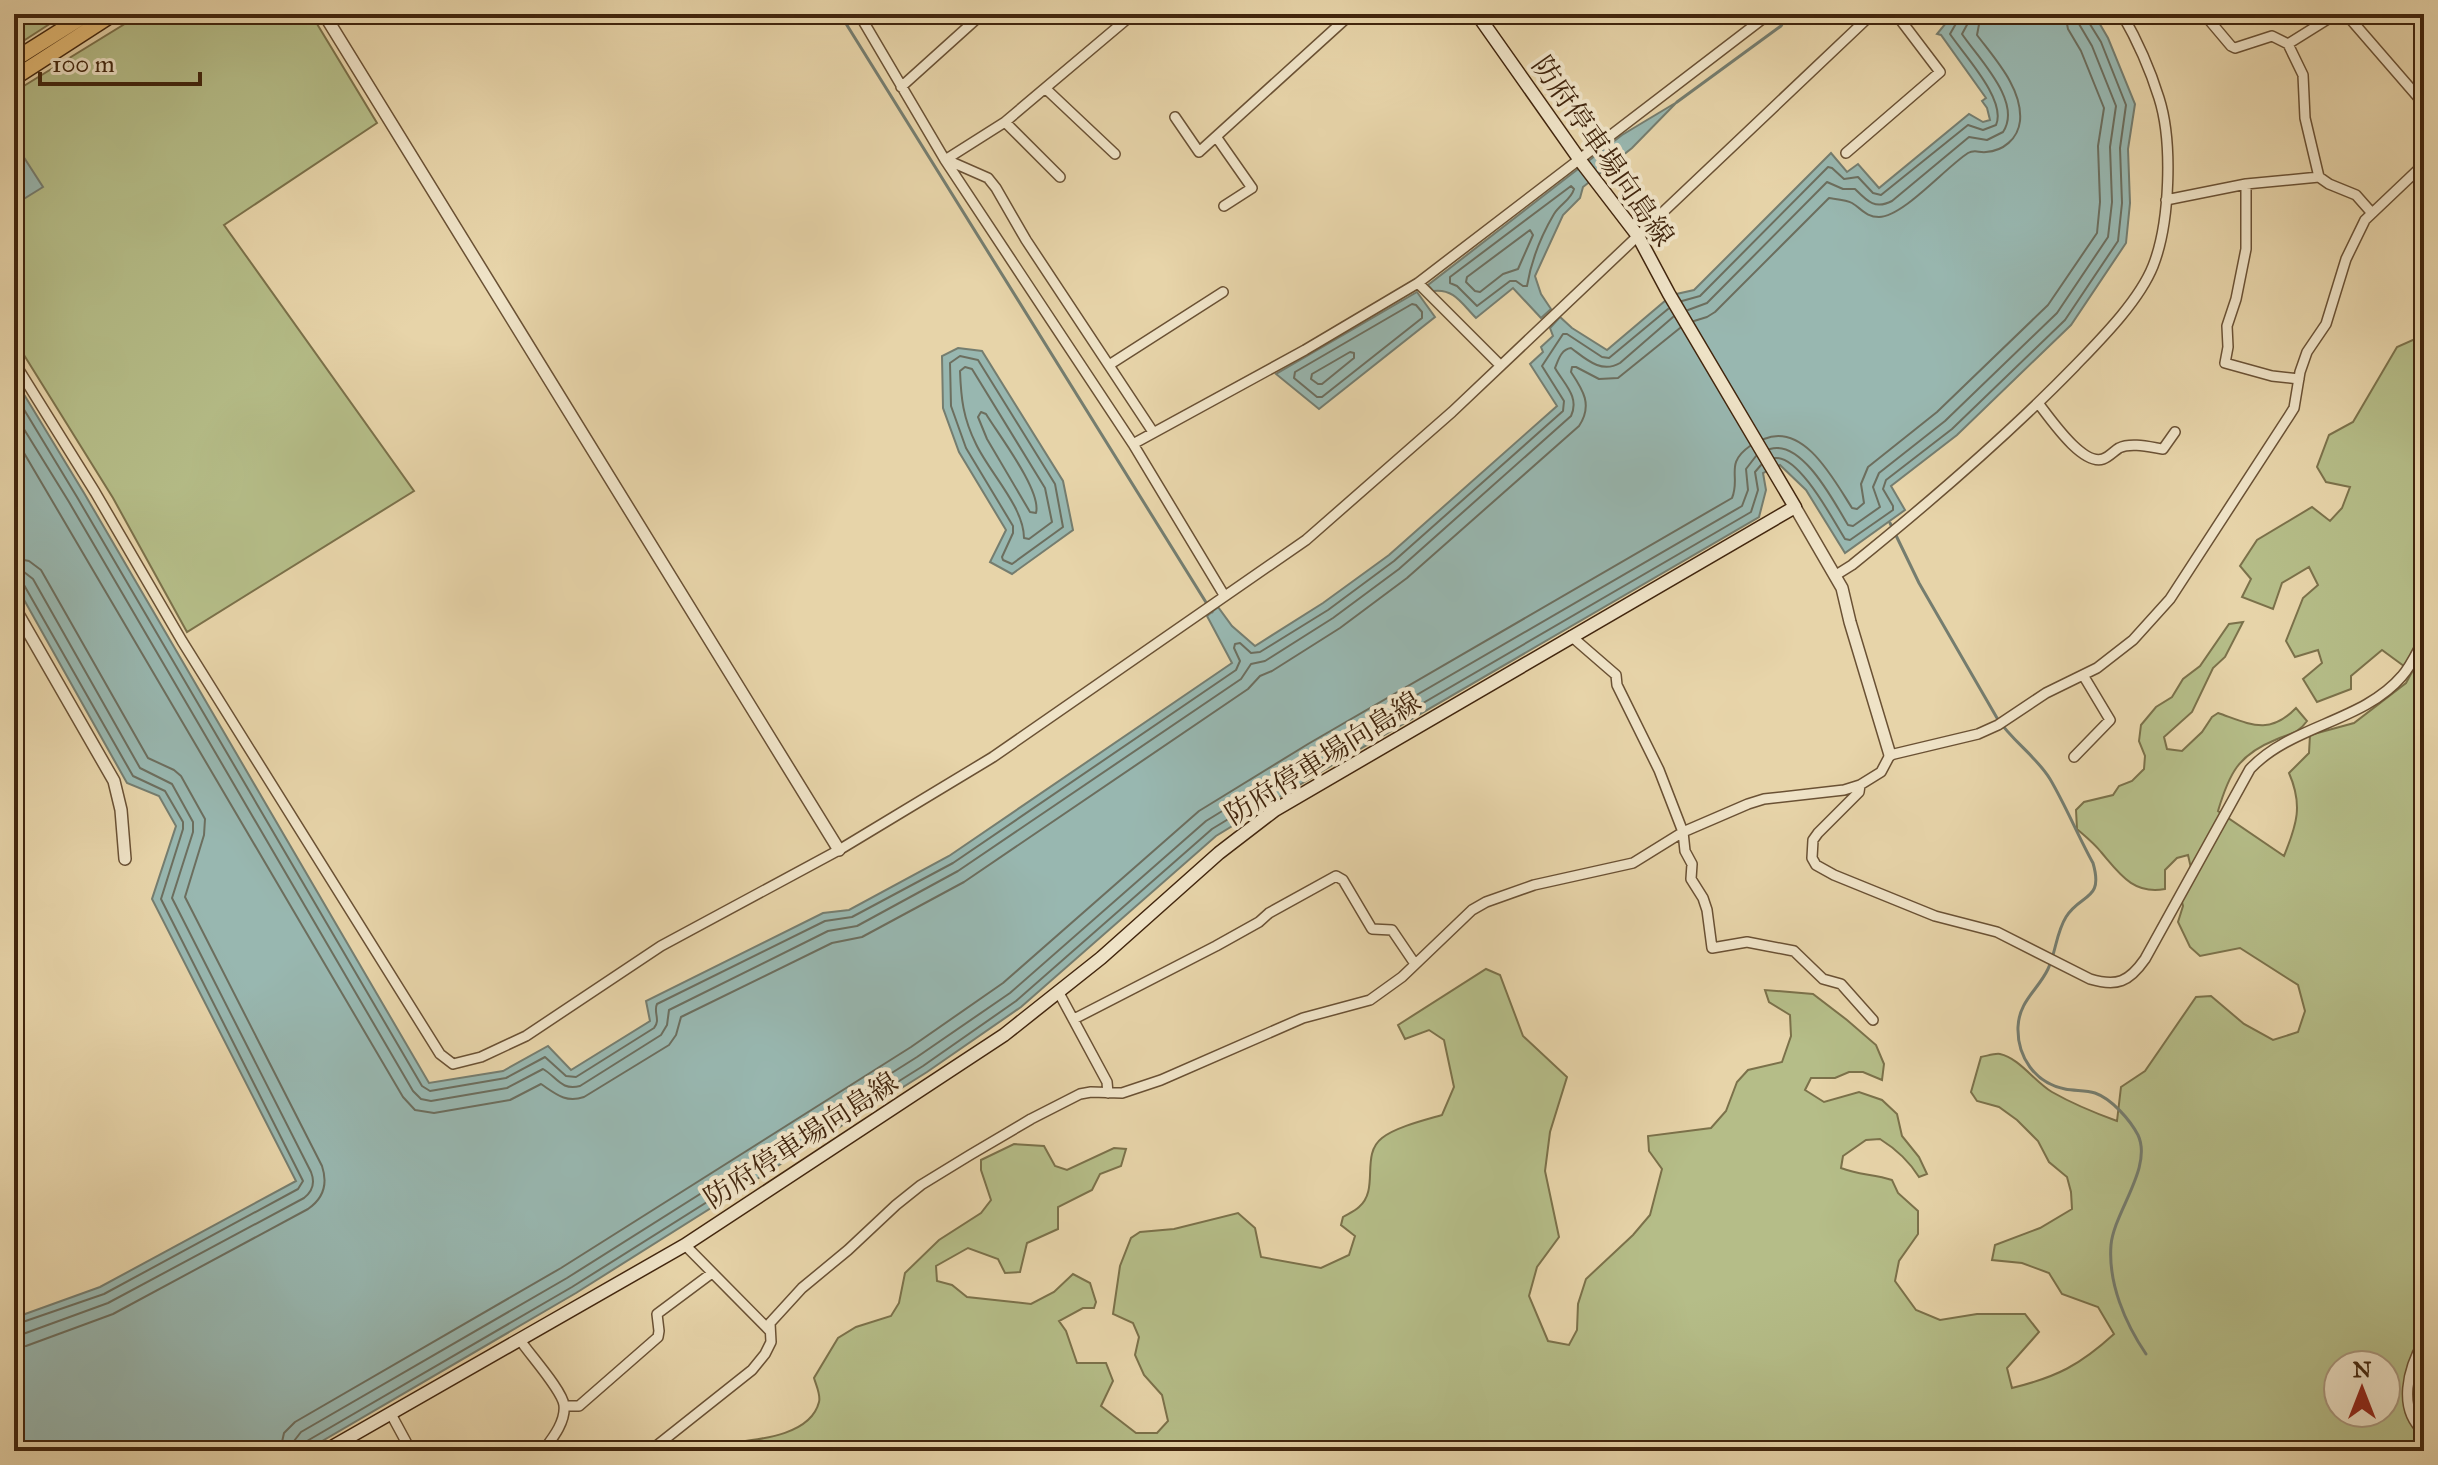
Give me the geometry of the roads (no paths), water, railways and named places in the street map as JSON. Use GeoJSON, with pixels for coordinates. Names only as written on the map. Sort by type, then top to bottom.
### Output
{"type":"FeatureCollection","features":[{"type":"Feature","properties":{"kind":"main road"},"geometry":{"type":"LineString","coordinates":[[14,60],[87,14]]}},
{"type":"Feature","properties":{"kind":"main road"},"geometry":{"type":"LineString","coordinates":[[14,78],[113,14]]}},
{"type":"Feature","properties":{"kind":"main road","name":"防府停車場向島線"},"geometry":{"type":"LineString","coordinates":[[325,1451],[685,1245],[1004,1035],[1059,993],[1219,853],[1275,810],[1795,507],[1638,236],[1477,14]]}},
{"type":"Feature","properties":{"kind":"street"},"geometry":{"type":"LineString","coordinates":[[324,14],[839,850]]}},
{"type":"Feature","properties":{"kind":"street"},"geometry":{"type":"LineString","coordinates":[[859,14],[945,160],[1133,444],[1224,595]]}},
{"type":"Feature","properties":{"kind":"street"},"geometry":{"type":"LineString","coordinates":[[901,87],[982,14]]}},
{"type":"Feature","properties":{"kind":"street"},"geometry":{"type":"LineString","coordinates":[[945,160],[1005,122],[1133,14]]}},
{"type":"Feature","properties":{"kind":"street"},"geometry":{"type":"LineString","coordinates":[[1175,117],[1199,152],[1351,14]]}},
{"type":"Feature","properties":{"kind":"street"},"geometry":{"type":"LineString","coordinates":[[1133,444],[1305,350],[1418,283],[1769,14]]}},
{"type":"Feature","properties":{"kind":"street"},"geometry":{"type":"LineString","coordinates":[[14,362],[182,641],[440,1054],[453,1064],[481,1057],[526,1036],[661,946],[839,850],[993,757],[1306,540],[1452,412],[1872,14]]}},
{"type":"Feature","properties":{"kind":"street"},"geometry":{"type":"LineString","coordinates":[[1846,153],[1940,72],[1896,14]]}},
{"type":"Feature","properties":{"kind":"street"},"geometry":{"type":"LineString","coordinates":[[1836,575],[1966,471],[2038,403],[2110,329],[2152,269],[2159,248],[2166,200],[2166,132],[2159,98],[2134,34],[2122,14]]}},
{"type":"Feature","properties":{"kind":"street"},"geometry":{"type":"LineString","coordinates":[[2204,14],[2235,48],[2272,36],[2288,44],[2303,75],[2305,118],[2319,177]]}},
{"type":"Feature","properties":{"kind":"street"},"geometry":{"type":"LineString","coordinates":[[2288,44],[2336,14]]}},
{"type":"Feature","properties":{"kind":"street"},"geometry":{"type":"LineString","coordinates":[[2346,14],[2424,104]]}},
{"type":"Feature","properties":{"kind":"street"},"geometry":{"type":"LineString","coordinates":[[1045,88],[1115,154]]}},
{"type":"Feature","properties":{"kind":"street"},"geometry":{"type":"LineString","coordinates":[[1005,122],[1060,177]]}},
{"type":"Feature","properties":{"kind":"street"},"geometry":{"type":"LineString","coordinates":[[1217,138],[1252,188],[1224,206]]}},
{"type":"Feature","properties":{"kind":"street"},"geometry":{"type":"LineString","coordinates":[[945,160],[988,178],[1153,432]]}},
{"type":"Feature","properties":{"kind":"street"},"geometry":{"type":"LineString","coordinates":[[1890,755],[1978,734],[1998,725],[2046,693],[2097,668],[2133,640],[2170,599],[2294,408],[2307,352],[2326,324],[2346,259],[2371,212],[2424,164]]}},
{"type":"Feature","properties":{"kind":"street"},"geometry":{"type":"LineString","coordinates":[[2166,200],[2246,184],[2319,177],[2356,195],[2371,212]]}},
{"type":"Feature","properties":{"kind":"street"},"geometry":{"type":"LineString","coordinates":[[2246,184],[2246,249],[2227,326],[2225,363],[2272,376],[2299,379]]}},
{"type":"Feature","properties":{"kind":"street"},"geometry":{"type":"LineString","coordinates":[[1418,283],[1500,365]]}},
{"type":"Feature","properties":{"kind":"street"},"geometry":{"type":"LineString","coordinates":[[1109,365],[1223,292]]}},
{"type":"Feature","properties":{"kind":"street"},"geometry":{"type":"LineString","coordinates":[[2038,403],[2073,446],[2097,460],[2104,459],[2121,447],[2163,449],[2175,432]]}},
{"type":"Feature","properties":{"kind":"street"},"geometry":{"type":"LineString","coordinates":[[650,1451],[752,1370],[771,1342],[770,1323],[802,1288],[896,1205],[921,1185],[1031,1119],[1080,1094],[1122,1093],[1161,1080],[1303,1018],[1370,1000],[1402,977],[1472,910],[1486,902],[1534,885],[1633,863],[1683,832],[1764,799],[1844,790],[1860,785],[1881,772],[1890,755],[1842,588],[1795,507]]}},
{"type":"Feature","properties":{"kind":"street"},"geometry":{"type":"LineString","coordinates":[[14,607],[114,781],[121,810],[125,859]]}},
{"type":"Feature","properties":{"kind":"street"},"geometry":{"type":"LineString","coordinates":[[1571,636],[1616,675],[1617,685],[1659,770],[1683,832],[1685,851],[1692,864],[1691,879],[1707,910],[1712,948],[1747,942],[1794,951],[1823,979],[1841,984],[1873,1020]]}},
{"type":"Feature","properties":{"kind":"street"},"geometry":{"type":"LineString","coordinates":[[1860,785],[1859,792],[1813,840],[1812,858],[1816,865],[1935,916],[1997,932],[2090,979],[2105,984],[2121,982],[2134,974],[2145,959],[2250,769],[2283,745],[2349,713],[2385,691],[2401,678],[2424,639]]}},
{"type":"Feature","properties":{"kind":"street"},"geometry":{"type":"LineString","coordinates":[[2074,757],[2110,720],[2083,675]]}},
{"type":"Feature","properties":{"kind":"street"},"geometry":{"type":"LineString","coordinates":[[1074,1019],[1216,946],[1336,876],[1343,880],[1372,929],[1392,930],[1415,964]]}},
{"type":"Feature","properties":{"kind":"street"},"geometry":{"type":"LineString","coordinates":[[1059,993],[1107,1082],[1108,1093]]}},
{"type":"Feature","properties":{"kind":"street"},"geometry":{"type":"LineString","coordinates":[[685,1245],[769,1330]]}},
{"type":"Feature","properties":{"kind":"street"},"geometry":{"type":"LineString","coordinates":[[564,1406],[579,1406],[658,1337],[657,1314],[712,1273]]}},
{"type":"Feature","properties":{"kind":"street"},"geometry":{"type":"LineString","coordinates":[[520,1340],[560,1395],[564,1406],[561,1422],[543,1451]]}},
{"type":"Feature","properties":{"kind":"street"},"geometry":{"type":"LineString","coordinates":[[2424,1341],[2414,1357],[2407,1395],[2408,1412],[2414,1424],[2424,1432]]}},
{"type":"Feature","properties":{"kind":"street"},"geometry":{"type":"LineString","coordinates":[[391,1414],[411,1451]]}},
{"type":"Feature","properties":{"kind":"water"},"geometry":{"type":"Polygon","coordinates":[[[1951,14],[2094,14],[2108,38],[2135,104],[2128,149],[2130,203],[2126,243],[2071,325],[1957,435],[1891,486],[1905,510],[1845,553],[1806,490],[1780,465],[1763,473],[1766,490],[1759,517],[1216,836],[1021,1007],[927,1072],[576,1293],[305,1451],[14,1451],[14,1318],[100,1287],[296,1181],[152,899],[176,826],[159,796],[127,783],[14,582],[14,378],[429,1083],[503,1071],[548,1046],[571,1070],[650,1021],[646,1001],[823,913],[849,910],[949,856],[1232,663],[1207,616],[1218,607],[1232,626],[1255,646],[1323,603],[1389,555],[1557,406],[1530,364],[1543,352],[1541,347],[1553,336],[1550,328],[1560,317],[1607,350],[1672,295],[1694,290],[1831,153],[1847,172],[1858,164],[1879,188],[1969,114],[1983,122],[1990,120],[1982,101],[1986,98],[1941,35],[1937,34],[1951,14]]]}},
{"type":"Feature","properties":{"kind":"water"},"geometry":{"type":"Polygon","coordinates":[[[1677,102],[1632,148],[1583,187],[1580,198],[1563,215],[1535,276],[1541,294],[1551,309],[1541,318],[1513,288],[1476,318],[1452,295],[1433,291],[1428,285],[1622,135],[1677,102]]]}},
{"type":"Feature","properties":{"kind":"water"},"geometry":{"type":"Polygon","coordinates":[[[14,142],[43,187],[14,205],[14,142]]]}},
{"type":"Feature","properties":{"kind":"water"},"geometry":{"type":"Polygon","coordinates":[[[1417,292],[1435,317],[1319,409],[1276,374],[1417,292]]]}},
{"type":"Feature","properties":{"kind":"water"},"geometry":{"type":"Polygon","coordinates":[[[958,348],[982,351],[1063,481],[1073,530],[1012,574],[990,562],[1006,530],[959,452],[943,408],[942,356],[958,348]]]}},
{"type":"Feature","properties":{"kind":"waterway"},"geometry":{"type":"LineString","coordinates":[[840,14],[1212,612]]}},
{"type":"Feature","properties":{"kind":"waterway"},"geometry":{"type":"LineString","coordinates":[[1677,102],[1781,26],[1788,14]]}},
{"type":"Feature","properties":{"kind":"waterway"},"geometry":{"type":"LineString","coordinates":[[1890,523],[1919,583],[1997,718],[2050,779],[2093,863],[2096,884],[2066,917],[2048,969],[2022,1010],[2019,1038],[2025,1058],[2037,1075],[2054,1086],[2092,1092],[2108,1100],[2138,1135],[2141,1161],[2114,1232],[2111,1259],[2120,1302],[2146,1354]]}}]}
